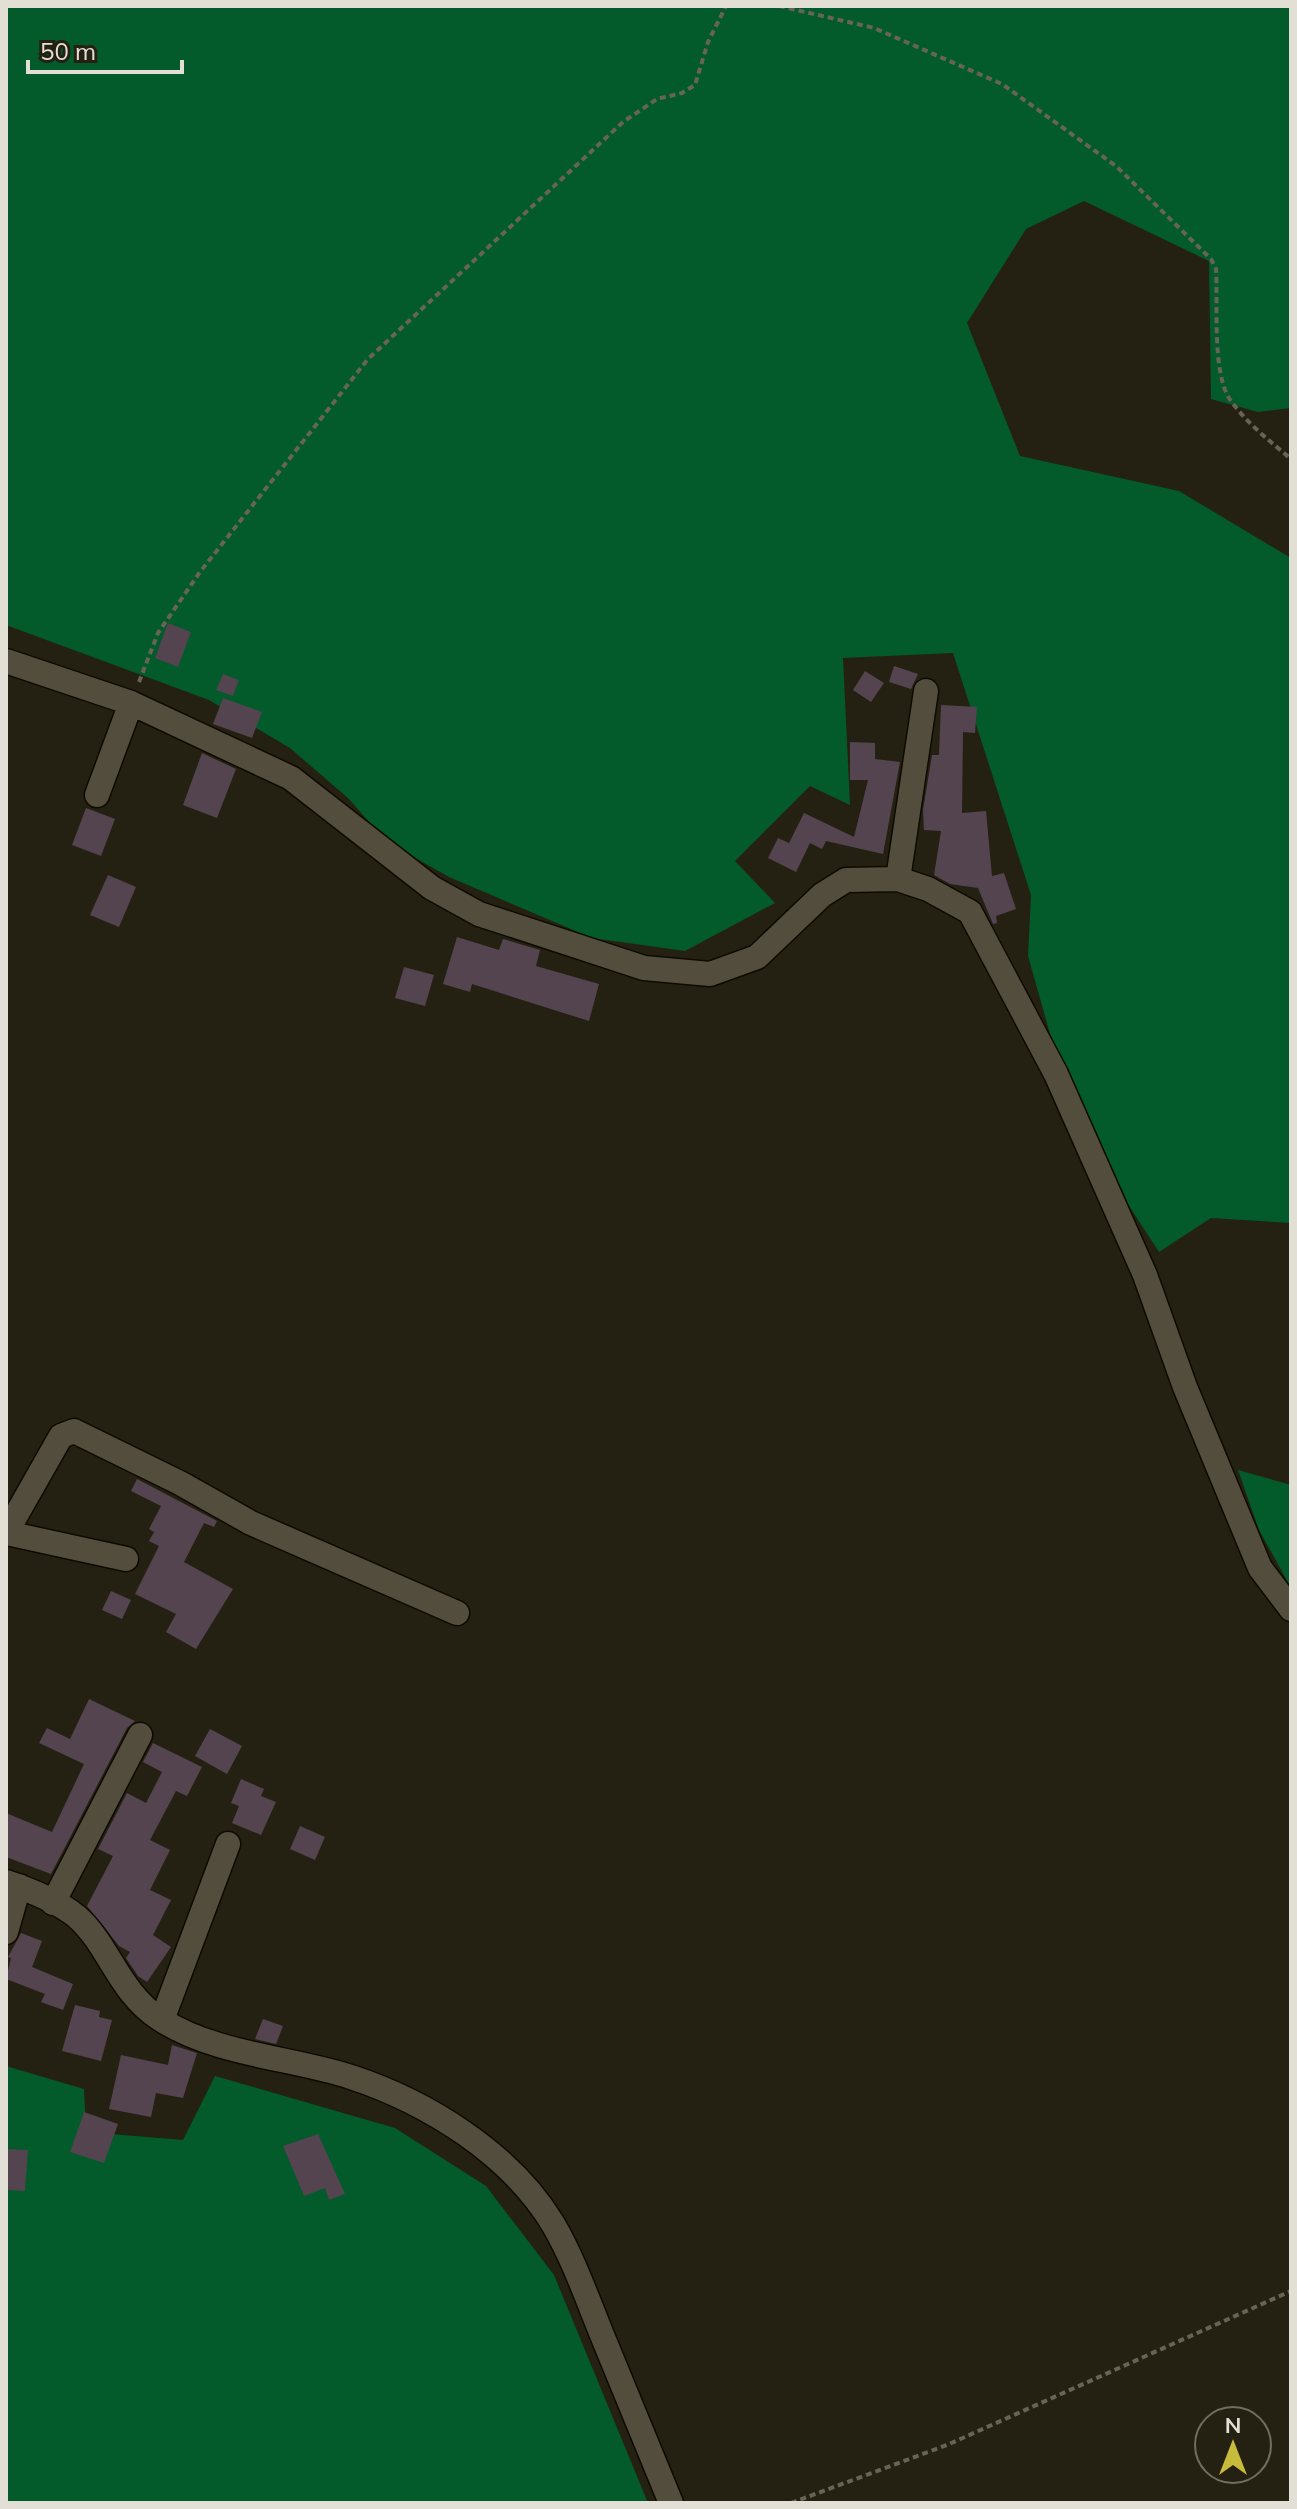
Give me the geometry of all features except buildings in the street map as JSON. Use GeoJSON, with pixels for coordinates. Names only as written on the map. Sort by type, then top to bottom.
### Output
{"type":"FeatureCollection","features":[{"type":"Feature","properties":{"kind":"street"},"geometry":{"type":"LineString","coordinates":[[6,661],[131,703],[212,737],[291,778],[432,888],[479,914],[644,968],[710,974],[732,968],[757,957],[834,886],[846,880],[898,879],[953,900],[970,912],[1056,1074],[1145,1275],[1185,1387],[1260,1568],[1291,1609]]}},
{"type":"Feature","properties":{"kind":"street"},"geometry":{"type":"LineString","coordinates":[[898,879],[926,691]]}},
{"type":"Feature","properties":{"kind":"street"},"geometry":{"type":"LineString","coordinates":[[97,795],[131,703]]}},
{"type":"Feature","properties":{"kind":"street"},"geometry":{"type":"LineString","coordinates":[[126,1559],[7,1533],[61,1436],[74,1431],[180,1483],[251,1523],[457,1613]]}},
{"type":"Feature","properties":{"kind":"street"},"geometry":{"type":"LineString","coordinates":[[53,1903],[140,1735]]}},
{"type":"Feature","properties":{"kind":"street"},"geometry":{"type":"LineString","coordinates":[[162,2020],[228,1844]]}},
{"type":"Feature","properties":{"kind":"street"},"geometry":{"type":"LineString","coordinates":[[6,1932],[12,1884],[77,1917],[119,1978],[144,2007],[162,2020],[223,2045],[350,2076],[413,2101],[471,2137],[515,2178],[552,2222],[671,2503]]}},
{"type":"Feature","properties":{"kind":"path"},"geometry":{"type":"LineString","coordinates":[[131,703],[158,633],[191,584],[368,359],[623,122],[657,99],[682,93],[695,85],[708,42],[726,6]]}},
{"type":"Feature","properties":{"kind":"path"},"geometry":{"type":"LineString","coordinates":[[779,6],[874,28],[1002,84],[1116,166],[1211,259],[1216,269],[1219,363],[1228,396],[1250,424],[1291,459]]}},
{"type":"Feature","properties":{"kind":"path"},"geometry":{"type":"LineString","coordinates":[[791,2503],[947,2445],[1291,2291]]}},
{"type":"Feature","properties":{"kind":"green space"},"geometry":{"type":"Polygon","coordinates":[[[6,6],[1291,6],[1291,408],[1258,412],[1211,399],[1209,261],[1084,201],[1026,229],[967,323],[1020,456],[1179,491],[1291,558],[1291,1223],[1211,1218],[1159,1252],[1118,1189],[1056,1055],[1028,956],[1031,895],[953,653],[843,658],[850,805],[810,786],[735,861],[775,903],[685,951],[592,938],[449,877],[387,842],[348,798],[290,748],[209,700],[6,625],[6,6]]]}},
{"type":"Feature","properties":{"kind":"green space"},"geometry":{"type":"Polygon","coordinates":[[[1238,1470],[1291,1485],[1290,1586],[1259,1530],[1238,1470]]]}},
{"type":"Feature","properties":{"kind":"green space"},"geometry":{"type":"Polygon","coordinates":[[[6,2066],[84,2089],[86,2132],[183,2140],[215,2076],[395,2128],[486,2186],[554,2275],[648,2503],[6,2503],[6,2066]]]}}]}
